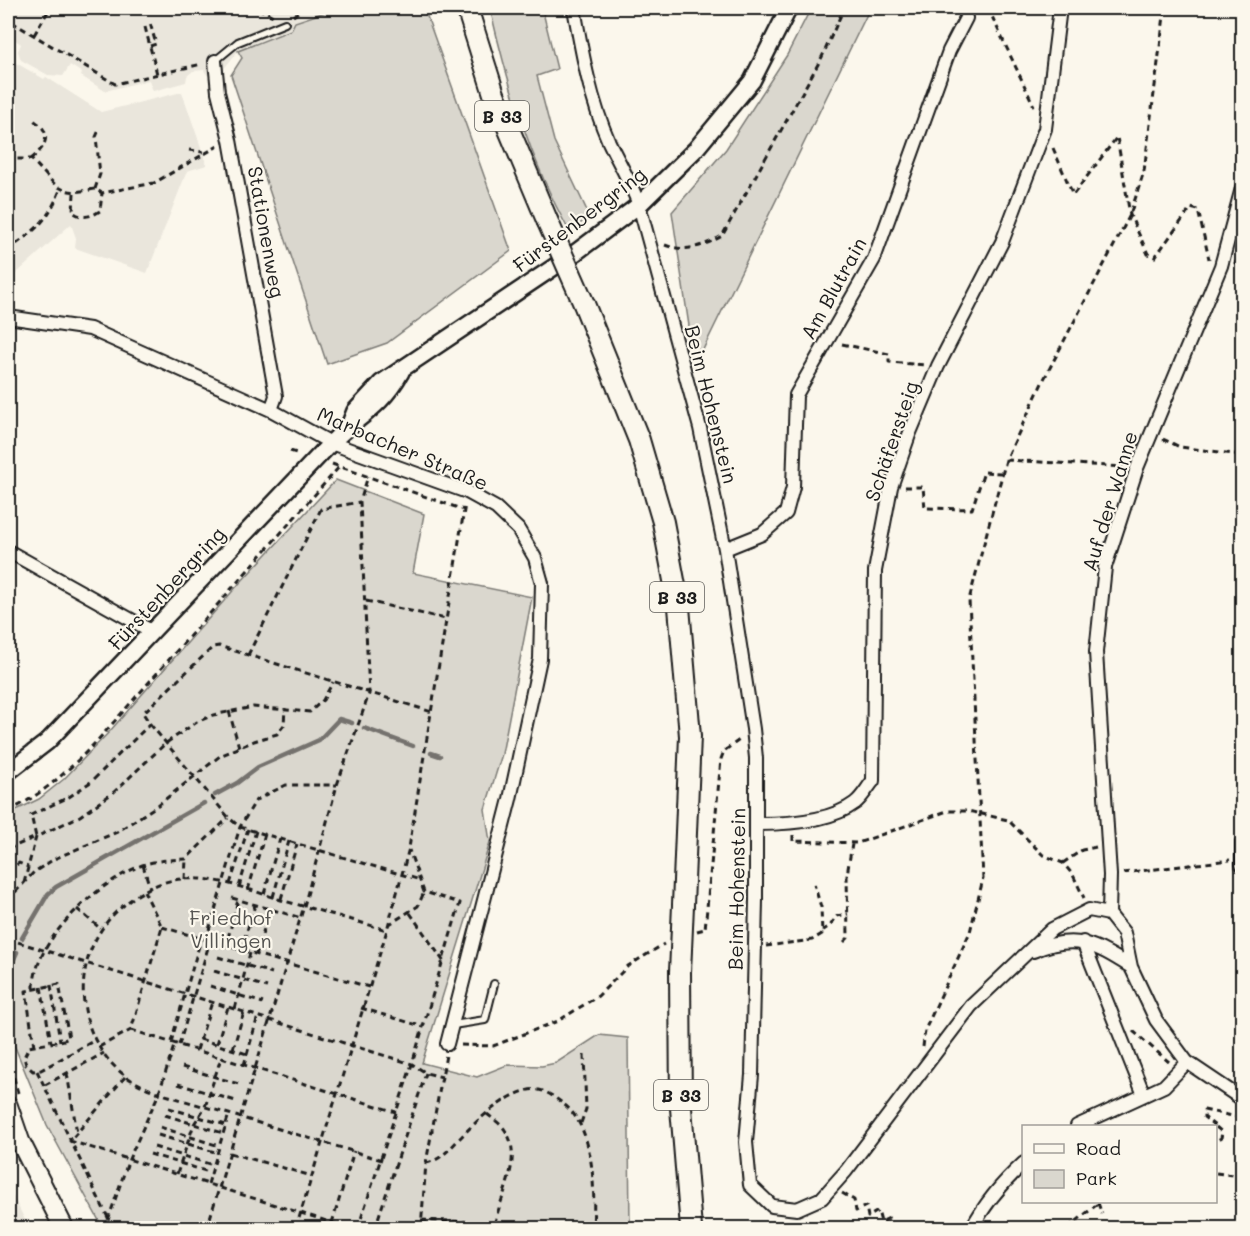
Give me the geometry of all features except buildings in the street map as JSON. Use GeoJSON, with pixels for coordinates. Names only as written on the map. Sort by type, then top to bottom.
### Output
{"type":"FeatureCollection","features":[{"type":"Feature","properties":{"kind":"main road","name":"B 33"},"geometry":{"type":"LineString","coordinates":[[467,8],[494,94],[584,304],[639,440],[663,522],[679,607],[690,736],[680,972],[681,1108],[690,1225]]}},
{"type":"Feature","properties":{"kind":"main road"},"geometry":{"type":"LineString","coordinates":[[8,1106],[20,1141],[64,1228]]}},
{"type":"Feature","properties":{"kind":"street","name":"Beim Hohenstein"},"geometry":{"type":"LineString","coordinates":[[574,8],[584,68],[609,141],[629,179],[639,205],[700,428],[725,549],[753,729],[757,824],[753,1075],[746,1142],[750,1185],[772,1206],[796,1209],[822,1198],[970,1006],[1052,929],[1089,910],[1109,914]]}},
{"type":"Feature","properties":{"kind":"street","name":"Fürstenbergring"},"geometry":{"type":"LineString","coordinates":[[8,772],[47,742],[331,443],[348,426],[372,410],[390,391],[401,372],[574,253],[639,205],[695,150],[752,81],[789,8]]}},
{"type":"Feature","properties":{"kind":"street","name":"Schäfersteig"},"geometry":{"type":"LineString","coordinates":[[757,824],[792,824],[822,817],[855,803],[873,781],[874,571],[891,487],[909,435],[938,366],[1002,242],[1045,129],[1060,8]]}},
{"type":"Feature","properties":{"kind":"street","name":"Am Blutrain"},"geometry":{"type":"LineString","coordinates":[[725,549],[762,534],[786,513],[794,488],[796,395],[874,259],[949,51],[966,18]]}},
{"type":"Feature","properties":{"kind":"street","name":"Stationenweg"},"geometry":{"type":"LineString","coordinates":[[215,61],[218,92],[230,140],[276,396],[271,410]]}},
{"type":"Feature","properties":{"kind":"street","name":"Auf der Wanne"},"geometry":{"type":"LineString","coordinates":[[1109,914],[1110,875],[1096,652],[1105,567],[1150,434],[1221,266],[1242,188]]}},
{"type":"Feature","properties":{"kind":"street","name":"Marbacher Straße"},"geometry":{"type":"LineString","coordinates":[[8,317],[90,329],[271,410],[331,443],[467,492],[496,508],[518,529],[535,558],[542,583],[540,659],[510,799],[447,1044]]}},
{"type":"Feature","properties":{"kind":"street"},"geometry":{"type":"LineString","coordinates":[[8,551],[153,632]]}},
{"type":"Feature","properties":{"kind":"street"},"geometry":{"type":"LineString","coordinates":[[1242,842],[1242,862]]}},
{"type":"Feature","properties":{"kind":"street"},"geometry":{"type":"LineString","coordinates":[[1109,914],[1124,933],[1131,967],[1156,1020],[1187,1062],[1242,1099]]}},
{"type":"Feature","properties":{"kind":"street","name":"Beim Hohenstein"},"geometry":{"type":"LineString","coordinates":[[1025,955],[1054,942],[1083,942]]}},
{"type":"Feature","properties":{"kind":"street"},"geometry":{"type":"LineString","coordinates":[[1083,942],[1099,947],[1131,967]]}},
{"type":"Feature","properties":{"kind":"street"},"geometry":{"type":"LineString","coordinates":[[1083,942],[1144,1095]]}},
{"type":"Feature","properties":{"kind":"street"},"geometry":{"type":"LineString","coordinates":[[1079,1125],[1164,1086],[1187,1062]]}},
{"type":"Feature","properties":{"kind":"street"},"geometry":{"type":"LineString","coordinates":[[972,1228],[981,1211],[1002,1183],[1022,1164]]}},
{"type":"Feature","properties":{"kind":"lane"},"geometry":{"type":"LineString","coordinates":[[215,61],[238,42],[285,22]]}},
{"type":"Feature","properties":{"kind":"lane"},"geometry":{"type":"LineString","coordinates":[[452,1025],[485,1020],[494,984]]}},
{"type":"Feature","properties":{"kind":"path"},"geometry":{"type":"LineString","coordinates":[[34,35],[50,8]]}},
{"type":"Feature","properties":{"kind":"path"},"geometry":{"type":"LineString","coordinates":[[258,8],[285,22],[304,8]]}},
{"type":"Feature","properties":{"kind":"path"},"geometry":{"type":"LineString","coordinates":[[649,239],[670,248],[687,249],[705,246],[722,236],[822,57],[844,8]]}},
{"type":"Feature","properties":{"kind":"path"},"geometry":{"type":"LineString","coordinates":[[988,8],[1045,129],[1073,195],[1117,137],[1130,215],[1148,254],[1155,257],[1191,208],[1198,210],[1209,260],[1221,266]]}},
{"type":"Feature","properties":{"kind":"path"},"geometry":{"type":"LineString","coordinates":[[932,1058],[923,1047],[926,1030],[970,932],[983,879],[982,814],[969,600],[1006,460],[1043,381],[1130,215],[1144,171],[1165,8]]}},
{"type":"Feature","properties":{"kind":"path"},"geometry":{"type":"LineString","coordinates":[[8,13],[10,21],[115,84],[215,61]]}},
{"type":"Feature","properties":{"kind":"path"},"geometry":{"type":"LineString","coordinates":[[150,23],[156,44],[150,46]]}},
{"type":"Feature","properties":{"kind":"path"},"geometry":{"type":"LineString","coordinates":[[145,27],[157,74]]}},
{"type":"Feature","properties":{"kind":"path"},"geometry":{"type":"LineString","coordinates":[[8,156],[12,159],[31,159],[42,150],[45,138],[41,126],[33,119]]}},
{"type":"Feature","properties":{"kind":"path"},"geometry":{"type":"LineString","coordinates":[[95,189],[100,174],[96,137],[99,130]]}},
{"type":"Feature","properties":{"kind":"path"},"geometry":{"type":"LineString","coordinates":[[31,159],[60,190],[74,193],[95,189],[102,193],[135,189],[164,178],[203,152],[189,150]]}},
{"type":"Feature","properties":{"kind":"path"},"geometry":{"type":"LineString","coordinates":[[12,159],[8,187],[12,205]]}},
{"type":"Feature","properties":{"kind":"path"},"geometry":{"type":"LineString","coordinates":[[8,250],[25,239],[49,215],[60,190]]}},
{"type":"Feature","properties":{"kind":"path"},"geometry":{"type":"LineString","coordinates":[[74,193],[73,212],[83,216],[93,216],[100,211],[102,193]]}},
{"type":"Feature","properties":{"kind":"path"},"geometry":{"type":"LineString","coordinates":[[828,341],[890,354],[889,362],[938,366]]}},
{"type":"Feature","properties":{"kind":"path"},"geometry":{"type":"LineString","coordinates":[[1150,434],[1180,447],[1242,454]]}},
{"type":"Feature","properties":{"kind":"path"},"geometry":{"type":"LineString","coordinates":[[1006,460],[1137,468]]}},
{"type":"Feature","properties":{"kind":"path"},"geometry":{"type":"LineString","coordinates":[[8,811],[23,804],[64,775],[98,740],[340,466],[464,510],[409,848],[387,930],[350,1044],[296,1228]]}},
{"type":"Feature","properties":{"kind":"path"},"geometry":{"type":"LineString","coordinates":[[891,487],[923,487],[925,508],[972,509],[984,472],[1001,473]]}},
{"type":"Feature","properties":{"kind":"path"},"geometry":{"type":"LineString","coordinates":[[207,1228],[301,918],[337,785],[369,694],[360,502],[368,477]]}},
{"type":"Feature","properties":{"kind":"path"},"geometry":{"type":"LineString","coordinates":[[248,655],[321,509],[360,502]]}},
{"type":"Feature","properties":{"kind":"path"},"geometry":{"type":"LineString","coordinates":[[366,601],[447,619]]}},
{"type":"Feature","properties":{"kind":"path"},"geometry":{"type":"LineString","coordinates":[[417,879],[240,827],[229,818],[150,724],[143,712],[213,647],[248,655],[432,712]]}},
{"type":"Feature","properties":{"kind":"path"},"geometry":{"type":"LineString","coordinates":[[8,849],[80,816],[114,792],[166,743],[197,722],[229,711],[253,707],[285,708],[310,712],[323,700],[333,682]]}},
{"type":"Feature","properties":{"kind":"path"},"geometry":{"type":"LineString","coordinates":[[8,900],[34,872],[54,859],[117,832],[158,805],[206,765],[239,747],[277,734],[284,725],[285,708]]}},
{"type":"Feature","properties":{"kind":"path"},"geometry":{"type":"LineString","coordinates":[[229,711],[239,747]]}},
{"type":"Feature","properties":{"kind":"path"},"geometry":{"type":"LineString","coordinates":[[24,883],[36,837],[31,815],[69,797],[92,781],[150,724]]}},
{"type":"Feature","properties":{"kind":"path"},"geometry":{"type":"LineString","coordinates":[[695,932],[705,929],[721,759],[724,751],[753,729]]}},
{"type":"Feature","properties":{"kind":"path"},"geometry":{"type":"LineString","coordinates":[[108,1220],[129,1159],[159,1093],[175,1043],[194,996],[240,827],[256,800],[273,789],[295,783],[337,785]]}},
{"type":"Feature","properties":{"kind":"path"},"geometry":{"type":"LineString","coordinates":[[792,824],[793,841],[852,844],[947,811],[968,811],[1008,820],[1043,855],[1063,863],[1073,875],[1084,898]]}},
{"type":"Feature","properties":{"kind":"path"},"geometry":{"type":"LineString","coordinates":[[34,988],[34,980],[44,950],[77,909],[103,888],[143,865],[186,859],[229,818]]}},
{"type":"Feature","properties":{"kind":"path"},"geometry":{"type":"LineString","coordinates":[[230,885],[248,829]]}},
{"type":"Feature","properties":{"kind":"path"},"geometry":{"type":"LineString","coordinates":[[239,887],[256,831]]}},
{"type":"Feature","properties":{"kind":"path"},"geometry":{"type":"LineString","coordinates":[[248,890],[265,834]]}},
{"type":"Feature","properties":{"kind":"path"},"geometry":{"type":"LineString","coordinates":[[264,894],[280,839]]}},
{"type":"Feature","properties":{"kind":"path"},"geometry":{"type":"LineString","coordinates":[[273,897],[289,841]]}},
{"type":"Feature","properties":{"kind":"path"},"geometry":{"type":"LineString","coordinates":[[281,900],[297,844]]}},
{"type":"Feature","properties":{"kind":"path"},"geometry":{"type":"LineString","coordinates":[[844,942],[848,938],[848,875],[852,844]]}},
{"type":"Feature","properties":{"kind":"path"},"geometry":{"type":"LineString","coordinates":[[1063,863],[1082,850],[1108,845]]}},
{"type":"Feature","properties":{"kind":"path"},"geometry":{"type":"LineString","coordinates":[[358,1228],[424,1027],[460,903],[424,892],[417,879],[409,848]]}},
{"type":"Feature","properties":{"kind":"path"},"geometry":{"type":"LineString","coordinates":[[185,879],[186,859]]}},
{"type":"Feature","properties":{"kind":"path"},"geometry":{"type":"LineString","coordinates":[[1110,875],[1242,862]]}},
{"type":"Feature","properties":{"kind":"path"},"geometry":{"type":"LineString","coordinates":[[8,871],[19,863],[28,867]]}},
{"type":"Feature","properties":{"kind":"path"},"geometry":{"type":"LineString","coordinates":[[143,865],[150,888]]}},
{"type":"Feature","properties":{"kind":"path"},"geometry":{"type":"LineString","coordinates":[[382,1160],[159,1093],[125,1077],[95,1040],[84,1009],[82,985],[86,963],[101,929],[123,905],[150,888],[185,879],[224,883],[387,930]]}},
{"type":"Feature","properties":{"kind":"path"},"geometry":{"type":"LineString","coordinates":[[813,884],[821,907],[822,932]]}},
{"type":"Feature","properties":{"kind":"path"},"geometry":{"type":"LineString","coordinates":[[131,1030],[162,927],[144,891]]}},
{"type":"Feature","properties":{"kind":"path"},"geometry":{"type":"LineString","coordinates":[[388,925],[418,906],[424,892]]}},
{"type":"Feature","properties":{"kind":"path"},"geometry":{"type":"LineString","coordinates":[[232,898],[301,918]]}},
{"type":"Feature","properties":{"kind":"path"},"geometry":{"type":"LineString","coordinates":[[228,938],[238,900]]}},
{"type":"Feature","properties":{"kind":"path"},"geometry":{"type":"LineString","coordinates":[[241,950],[255,905]]}},
{"type":"Feature","properties":{"kind":"path"},"geometry":{"type":"LineString","coordinates":[[77,909],[101,929]]}},
{"type":"Feature","properties":{"kind":"path"},"geometry":{"type":"LineString","coordinates":[[256,955],[270,909]]}},
{"type":"Feature","properties":{"kind":"path"},"geometry":{"type":"LineString","coordinates":[[410,913],[444,962]]}},
{"type":"Feature","properties":{"kind":"path"},"geometry":{"type":"LineString","coordinates":[[755,945],[812,940],[831,926],[837,916],[849,914]]}},
{"type":"Feature","properties":{"kind":"path"},"geometry":{"type":"LineString","coordinates":[[162,927],[369,987]]}},
{"type":"Feature","properties":{"kind":"path"},"geometry":{"type":"LineString","coordinates":[[8,939],[350,1044],[412,1064],[426,1073],[442,1077]]}},
{"type":"Feature","properties":{"kind":"path"},"geometry":{"type":"LineString","coordinates":[[175,1043],[185,994],[201,939]]}},
{"type":"Feature","properties":{"kind":"path"},"geometry":{"type":"LineString","coordinates":[[421,1228],[426,1163],[447,1044],[493,1046],[558,1022],[598,996],[628,966],[668,942]]}},
{"type":"Feature","properties":{"kind":"path"},"geometry":{"type":"LineString","coordinates":[[235,1009],[250,953]]}},
{"type":"Feature","properties":{"kind":"path"},"geometry":{"type":"LineString","coordinates":[[218,957],[272,973]]}},
{"type":"Feature","properties":{"kind":"path"},"geometry":{"type":"LineString","coordinates":[[214,971],[267,987]]}},
{"type":"Feature","properties":{"kind":"path"},"geometry":{"type":"LineString","coordinates":[[34,1046],[25,994],[34,988],[59,984],[69,1036],[60,1041],[34,1046],[26,1050],[24,1057],[28,1068],[38,1071],[95,1040]]}},
{"type":"Feature","properties":{"kind":"path"},"geometry":{"type":"LineString","coordinates":[[51,985],[60,1041]]}},
{"type":"Feature","properties":{"kind":"path"},"geometry":{"type":"LineString","coordinates":[[210,986],[263,1003]]}},
{"type":"Feature","properties":{"kind":"path"},"geometry":{"type":"LineString","coordinates":[[41,987],[51,1042]]}},
{"type":"Feature","properties":{"kind":"path"},"geometry":{"type":"LineString","coordinates":[[197,1050],[212,1002]]}},
{"type":"Feature","properties":{"kind":"path"},"geometry":{"type":"LineString","coordinates":[[217,1044],[228,1007]]}},
{"type":"Feature","properties":{"kind":"path"},"geometry":{"type":"LineString","coordinates":[[361,1008],[424,1027]]}},
{"type":"Feature","properties":{"kind":"path"},"geometry":{"type":"LineString","coordinates":[[233,1049],[244,1012]]}},
{"type":"Feature","properties":{"kind":"path"},"geometry":{"type":"LineString","coordinates":[[244,1065],[258,1016]]}},
{"type":"Feature","properties":{"kind":"path"},"geometry":{"type":"LineString","coordinates":[[99,1047],[131,1030],[397,1112]]}},
{"type":"Feature","properties":{"kind":"path"},"geometry":{"type":"LineString","coordinates":[[200,1039],[247,1054]]}},
{"type":"Feature","properties":{"kind":"path"},"geometry":{"type":"LineString","coordinates":[[45,1085],[104,1053]]}},
{"type":"Feature","properties":{"kind":"path"},"geometry":{"type":"LineString","coordinates":[[581,1123],[586,1109],[584,1055]]}},
{"type":"Feature","properties":{"kind":"path"},"geometry":{"type":"LineString","coordinates":[[177,1174],[186,1143],[205,1107],[221,1058]]}},
{"type":"Feature","properties":{"kind":"path"},"geometry":{"type":"LineString","coordinates":[[182,1067],[242,1085]]}},
{"type":"Feature","properties":{"kind":"path"},"geometry":{"type":"LineString","coordinates":[[38,1071],[112,1228]]}},
{"type":"Feature","properties":{"kind":"path"},"geometry":{"type":"LineString","coordinates":[[67,1073],[77,1134]]}},
{"type":"Feature","properties":{"kind":"path"},"geometry":{"type":"LineString","coordinates":[[375,1228],[426,1073]]}},
{"type":"Feature","properties":{"kind":"path"},"geometry":{"type":"LineString","coordinates":[[70,1141],[125,1077]]}},
{"type":"Feature","properties":{"kind":"path"},"geometry":{"type":"LineString","coordinates":[[178,1084],[236,1101]]}},
{"type":"Feature","properties":{"kind":"path"},"geometry":{"type":"LineString","coordinates":[[426,1163],[441,1158],[487,1114],[518,1093],[537,1089],[558,1100],[581,1123],[587,1140],[593,1228]]}},
{"type":"Feature","properties":{"kind":"path"},"geometry":{"type":"LineString","coordinates":[[169,1108],[226,1125]]}},
{"type":"Feature","properties":{"kind":"path"},"geometry":{"type":"LineString","coordinates":[[1213,1125],[1204,1117],[1204,1110],[1242,1118]]}},
{"type":"Feature","properties":{"kind":"path"},"geometry":{"type":"LineString","coordinates":[[165,1114],[223,1133]]}},
{"type":"Feature","properties":{"kind":"path"},"geometry":{"type":"LineString","coordinates":[[208,1184],[229,1114]]}},
{"type":"Feature","properties":{"kind":"path"},"geometry":{"type":"LineString","coordinates":[[487,1114],[505,1130],[510,1142],[509,1177],[495,1228]]}},
{"type":"Feature","properties":{"kind":"path"},"geometry":{"type":"LineString","coordinates":[[160,1127],[220,1146]]}},
{"type":"Feature","properties":{"kind":"path"},"geometry":{"type":"LineString","coordinates":[[1217,1128],[1222,1132],[1221,1138],[1217,1140]]}},
{"type":"Feature","properties":{"kind":"path"},"geometry":{"type":"LineString","coordinates":[[158,1134],[218,1153]]}},
{"type":"Feature","properties":{"kind":"path"},"geometry":{"type":"LineString","coordinates":[[70,1141],[349,1228]]}},
{"type":"Feature","properties":{"kind":"path"},"geometry":{"type":"LineString","coordinates":[[154,1147],[214,1166]]}},
{"type":"Feature","properties":{"kind":"path"},"geometry":{"type":"LineString","coordinates":[[332,1223],[354,1151]]}},
{"type":"Feature","properties":{"kind":"path"},"geometry":{"type":"LineString","coordinates":[[230,1153],[312,1176]]}},
{"type":"Feature","properties":{"kind":"path"},"geometry":{"type":"LineString","coordinates":[[150,1154],[212,1173]]}},
{"type":"Feature","properties":{"kind":"path"},"geometry":{"type":"LineString","coordinates":[[1217,1173],[1242,1176]]}},
{"type":"Feature","properties":{"kind":"path"},"geometry":{"type":"LineString","coordinates":[[832,1187],[854,1200],[856,1211],[866,1206],[868,1217],[878,1212],[881,1222],[890,1218],[895,1227],[904,1225],[914,1228]]}},
{"type":"Feature","properties":{"kind":"path"},"geometry":{"type":"LineString","coordinates":[[1068,1228],[1098,1203]]}},
{"type":"Feature","properties":{"kind":"path"},"geometry":{"type":"LineString","coordinates":[[1099,1203],[1102,1214]]}},
{"type":"Feature","properties":{"kind":"path"},"geometry":{"type":"LineString","coordinates":[[421,1220],[495,1223]]}},
{"type":"Feature","properties":{"kind":"shaded area"},"geometry":{"type":"Polygon","coordinates":[[[8,8],[337,8],[295,22],[291,30],[238,51],[222,71],[207,75],[204,70],[193,71],[187,76],[186,82],[153,91],[149,80],[105,91],[81,76],[82,73],[70,65],[63,76],[48,75],[21,60],[18,51],[21,44],[8,35],[8,8]]]}},
{"type":"Feature","properties":{"kind":"shaded area"},"geometry":{"type":"Polygon","coordinates":[[[8,46],[11,60],[44,79],[46,77],[101,112],[182,92],[207,165],[187,171],[147,273],[75,248],[76,238],[71,224],[8,281],[8,46]]]}},
{"type":"Feature","properties":{"kind":"shaded area"},"geometry":{"type":"Polygon","coordinates":[[[8,1185],[11,1192],[29,1228],[8,1228],[8,1185]]]}},
{"type":"Feature","properties":{"kind":"green space"},"geometry":{"type":"Polygon","coordinates":[[[337,8],[424,8],[511,251],[387,343],[327,364],[231,75],[242,58],[238,51],[291,30],[295,22],[337,8]]]}},
{"type":"Feature","properties":{"kind":"green space"},"geometry":{"type":"Polygon","coordinates":[[[490,8],[542,8],[557,69],[537,76],[554,141],[590,217],[569,231],[543,177],[522,122],[504,66],[490,8]]]}},
{"type":"Feature","properties":{"kind":"green space"},"geometry":{"type":"Polygon","coordinates":[[[811,8],[870,8],[695,366],[672,212],[726,149],[787,55],[811,8]]]}},
{"type":"Feature","properties":{"kind":"green space","name":"Friedhof Villingen"},"geometry":{"type":"Polygon","coordinates":[[[336,480],[424,514],[413,573],[532,597],[502,754],[485,809],[490,842],[422,1063],[477,1077],[507,1065],[542,1066],[556,1063],[599,1035],[628,1038],[630,1228],[103,1228],[47,1125],[8,1030],[8,814],[39,799],[64,779],[110,731],[238,585],[336,480]]]}},
{"type":"Feature","properties":{"kind":"waterway"},"geometry":{"type":"LineString","coordinates":[[215,795],[237,783],[258,767],[319,740],[339,719],[352,723]]}},
{"type":"Feature","properties":{"kind":"waterway"},"geometry":{"type":"LineString","coordinates":[[364,728],[413,746]]}},
{"type":"Feature","properties":{"kind":"waterway"},"geometry":{"type":"LineString","coordinates":[[431,753],[440,756]]}},
{"type":"Feature","properties":{"kind":"waterway"},"geometry":{"type":"LineString","coordinates":[[22,938],[48,894],[56,887],[204,803]]}},
{"type":"Feature","properties":{"kind":"waterway"},"geometry":{"type":"LineString","coordinates":[[8,973],[17,952]]}}]}
